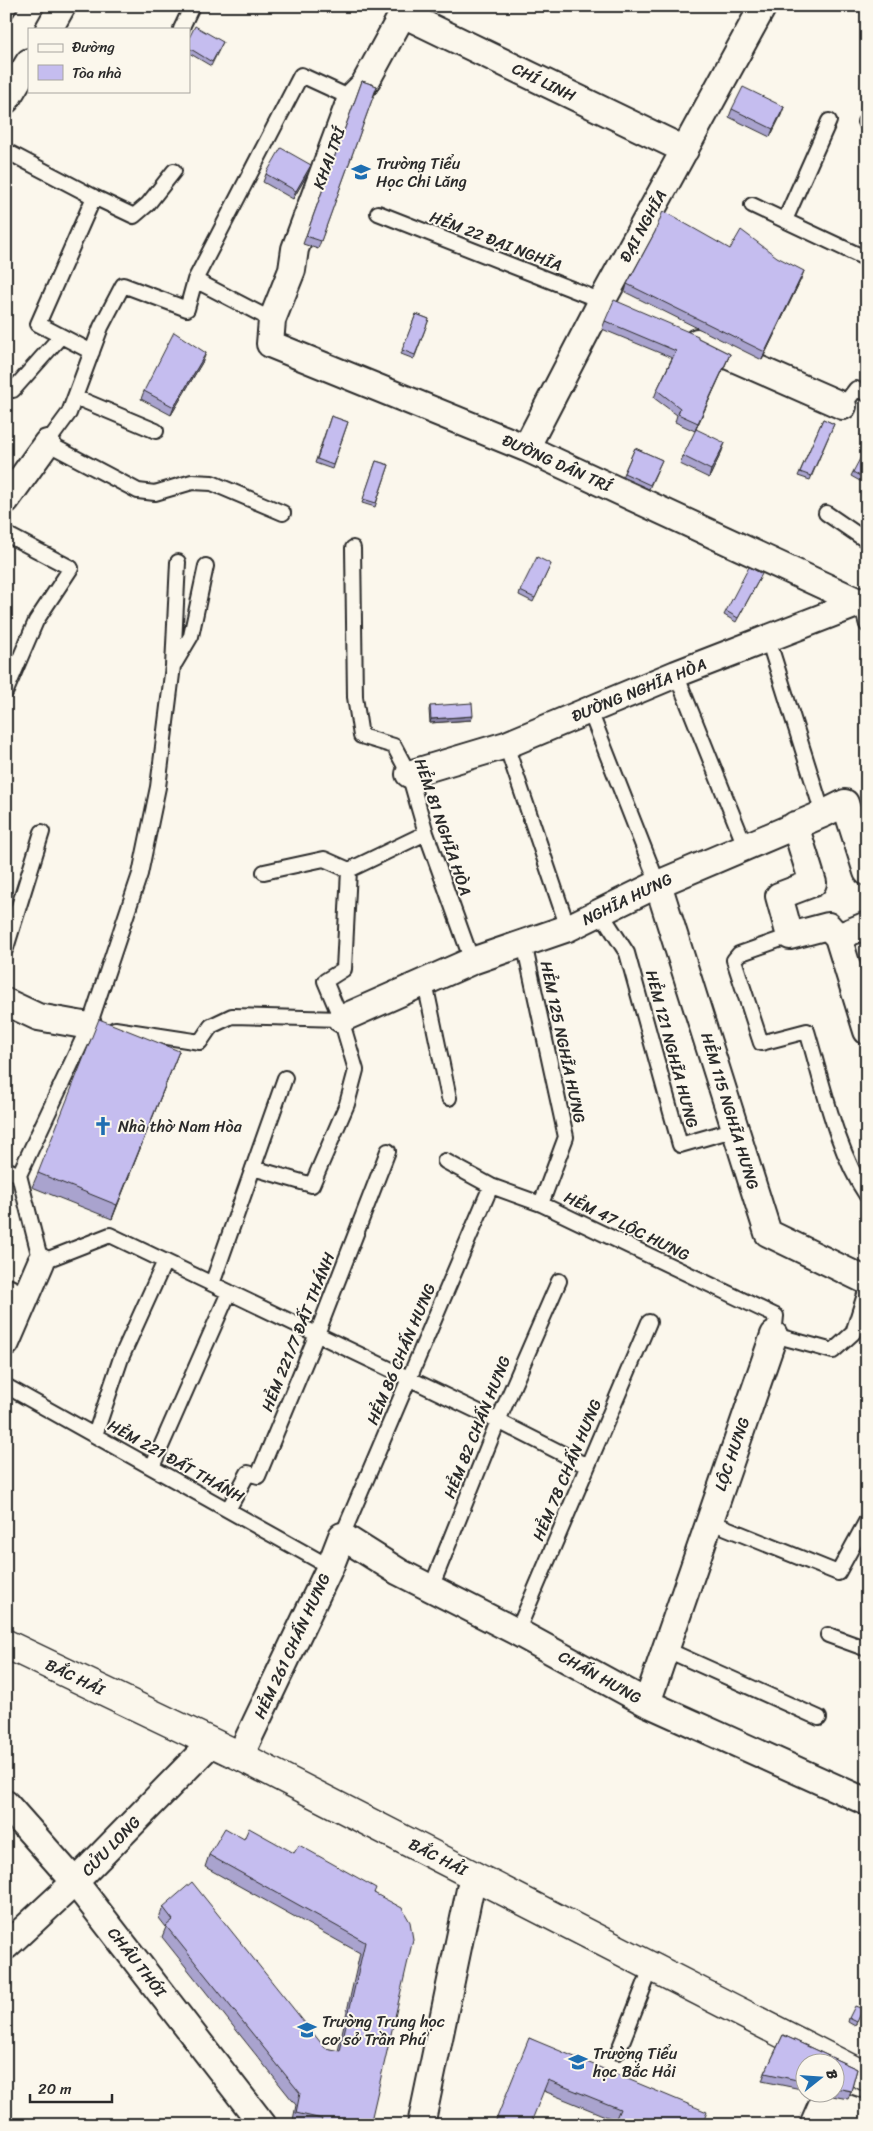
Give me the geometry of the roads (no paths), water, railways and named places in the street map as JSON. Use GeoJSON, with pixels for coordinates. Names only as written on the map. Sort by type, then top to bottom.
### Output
{"type":"FeatureCollection","features":[{"type":"Feature","properties":{"kind":"street"},"geometry":{"type":"LineString","coordinates":[[50,28],[62,6]]}},
{"type":"Feature","properties":{"kind":"street","name":"ĐẠI NGHĨA"},"geometry":{"type":"LineString","coordinates":[[526,448],[611,305],[685,150],[763,6]]}},
{"type":"Feature","properties":{"kind":"street","name":"CHÍ LINH"},"geometry":{"type":"LineString","coordinates":[[405,10],[685,150]]}},
{"type":"Feature","properties":{"kind":"street","name":"KHAI TRÍ"},"geometry":{"type":"LineString","coordinates":[[272,320],[292,270],[295,249],[351,98],[364,85],[405,10]]}},
{"type":"Feature","properties":{"kind":"street"},"geometry":{"type":"LineString","coordinates":[[6,100],[28,64]]}},
{"type":"Feature","properties":{"kind":"street","name":"ĐƯỜNG DÂN TRÍ"},"geometry":{"type":"LineString","coordinates":[[272,320],[270,344],[526,448],[865,609]]}},
{"type":"Feature","properties":{"kind":"street"},"geometry":{"type":"LineString","coordinates":[[674,332],[843,406]]}},
{"type":"Feature","properties":{"kind":"street"},"geometry":{"type":"LineString","coordinates":[[9,489],[47,443]]}},
{"type":"Feature","properties":{"kind":"street","name":"ĐƯỜNG NGHĨA HÒA"},"geometry":{"type":"LineString","coordinates":[[409,774],[506,745],[676,674],[768,639],[865,609]]}},
{"type":"Feature","properties":{"kind":"street","name":"NGHĨA HƯNG"},"geometry":{"type":"LineString","coordinates":[[341,1019],[472,961],[568,928],[658,884],[845,803],[867,872]]}},
{"type":"Feature","properties":{"kind":"street"},"geometry":{"type":"LineString","coordinates":[[795,825],[813,883],[779,896],[790,936],[828,926],[838,937],[867,1031]]}},
{"type":"Feature","properties":{"kind":"street","name":"HẺM 115 NGHĨA HƯNG"},"geometry":{"type":"LineString","coordinates":[[658,884],[768,1233],[867,1281]]}},
{"type":"Feature","properties":{"kind":"street"},"geometry":{"type":"LineString","coordinates":[[838,937],[867,925]]}},
{"type":"Feature","properties":{"kind":"street"},"geometry":{"type":"LineString","coordinates":[[6,1002],[38,1017],[89,1026]]}},
{"type":"Feature","properties":{"kind":"street"},"geometry":{"type":"LineString","coordinates":[[6,1343],[17,1290],[42,1262]]}},
{"type":"Feature","properties":{"kind":"street","name":"LỘC HƯNG"},"geometry":{"type":"LineString","coordinates":[[647,1703],[708,1521],[774,1335]]}},
{"type":"Feature","properties":{"kind":"street","name":"HẺM 261 CHẤN HƯNG"},"geometry":{"type":"LineString","coordinates":[[240,1756],[330,1567],[342,1536]]}},
{"type":"Feature","properties":{"kind":"street","name":"CHẤN HƯNG"},"geometry":{"type":"LineString","coordinates":[[342,1536],[399,1572],[517,1632],[647,1703],[867,1802]]}},
{"type":"Feature","properties":{"kind":"street","name":"BẮC HẢI"},"geometry":{"type":"LineString","coordinates":[[6,1644],[240,1756],[867,2077]]}},
{"type":"Feature","properties":{"kind":"street","name":"CỬU LONG"},"geometry":{"type":"LineString","coordinates":[[6,1946],[76,1882],[211,1743]]}},
{"type":"Feature","properties":{"kind":"street","name":"CHÂU THỚI"},"geometry":{"type":"LineString","coordinates":[[6,1804],[76,1882],[263,2125]]}},
{"type":"Feature","properties":{"kind":"street"},"geometry":{"type":"LineString","coordinates":[[421,2125],[473,1875]]}},
{"type":"Feature","properties":{"kind":"street"},"geometry":{"type":"LineString","coordinates":[[813,2125],[824,2100],[867,2115]]}},
{"type":"Feature","properties":{"kind":"lane"},"geometry":{"type":"LineString","coordinates":[[6,12],[10,6]]}},
{"type":"Feature","properties":{"kind":"lane"},"geometry":{"type":"LineString","coordinates":[[181,28],[192,6]]}},
{"type":"Feature","properties":{"kind":"lane"},"geometry":{"type":"LineString","coordinates":[[283,513],[212,482],[192,482],[155,493],[138,491],[47,443],[69,413],[101,327],[123,285],[187,309],[195,280],[301,75],[351,98]]}},
{"type":"Feature","properties":{"kind":"lane"},"geometry":{"type":"LineString","coordinates":[[785,220],[829,121]]}},
{"type":"Feature","properties":{"kind":"lane"},"geometry":{"type":"LineString","coordinates":[[6,151],[94,198],[134,216],[148,204],[174,171]]}},
{"type":"Feature","properties":{"kind":"lane"},"geometry":{"type":"LineString","coordinates":[[92,352],[38,324],[94,198]]}},
{"type":"Feature","properties":{"kind":"lane"},"geometry":{"type":"LineString","coordinates":[[752,204],[867,259]]}},
{"type":"Feature","properties":{"kind":"lane","name":"HẺM 22 ĐẠI NGHĨA"},"geometry":{"type":"LineString","coordinates":[[378,213],[611,305]]}},
{"type":"Feature","properties":{"kind":"lane"},"geometry":{"type":"LineString","coordinates":[[195,280],[272,320]]}},
{"type":"Feature","properties":{"kind":"lane"},"geometry":{"type":"LineString","coordinates":[[13,390],[61,336]]}},
{"type":"Feature","properties":{"kind":"lane"},"geometry":{"type":"LineString","coordinates":[[843,406],[856,389],[867,394]]}},
{"type":"Feature","properties":{"kind":"lane"},"geometry":{"type":"LineString","coordinates":[[75,397],[156,431]]}},
{"type":"Feature","properties":{"kind":"lane"},"geometry":{"type":"LineString","coordinates":[[826,513],[867,541]]}},
{"type":"Feature","properties":{"kind":"lane"},"geometry":{"type":"LineString","coordinates":[[6,534],[72,568],[36,621],[6,691]]}},
{"type":"Feature","properties":{"kind":"lane","name":"HẺM 81 NGHĨA HÒA"},"geometry":{"type":"LineString","coordinates":[[353,548],[355,697],[361,736],[394,746],[409,774],[426,833],[472,961]]}},
{"type":"Feature","properties":{"kind":"lane"},"geometry":{"type":"LineString","coordinates":[[178,562],[173,666],[158,787],[140,874],[89,1026],[12,1172],[42,1262],[110,1235],[588,1466]]}},
{"type":"Feature","properties":{"kind":"lane"},"geometry":{"type":"LineString","coordinates":[[173,666],[191,636],[206,566]]}},
{"type":"Feature","properties":{"kind":"lane"},"geometry":{"type":"LineString","coordinates":[[768,639],[823,814]]}},
{"type":"Feature","properties":{"kind":"lane"},"geometry":{"type":"LineString","coordinates":[[676,674],[745,846]]}},
{"type":"Feature","properties":{"kind":"lane"},"geometry":{"type":"LineString","coordinates":[[590,710],[658,884]]}},
{"type":"Feature","properties":{"kind":"lane"},"geometry":{"type":"LineString","coordinates":[[506,745],[568,928]]}},
{"type":"Feature","properties":{"kind":"lane"},"geometry":{"type":"LineString","coordinates":[[6,948],[11,921],[42,832]]}},
{"type":"Feature","properties":{"kind":"lane"},"geometry":{"type":"LineString","coordinates":[[264,872],[324,860],[349,870],[426,833]]}},
{"type":"Feature","properties":{"kind":"lane"},"geometry":{"type":"LineString","coordinates":[[253,1168],[312,1185],[347,1104],[356,1070],[341,1019],[325,981],[344,969],[349,870]]}},
{"type":"Feature","properties":{"kind":"lane","name":"HẺM 121 NGHĨA HƯNG"},"geometry":{"type":"LineString","coordinates":[[601,913],[627,953],[680,1145],[736,1130]]}},
{"type":"Feature","properties":{"kind":"lane"},"geometry":{"type":"LineString","coordinates":[[790,936],[739,954],[734,960],[761,1043],[807,1031],[844,1149],[860,1186],[867,1196]]}},
{"type":"Feature","properties":{"kind":"lane","name":"HẺM 125 NGHĨA HƯNG"},"geometry":{"type":"LineString","coordinates":[[524,943],[566,1137],[541,1204]]}},
{"type":"Feature","properties":{"kind":"lane"},"geometry":{"type":"LineString","coordinates":[[425,982],[449,1098]]}},
{"type":"Feature","properties":{"kind":"lane"},"geometry":{"type":"LineString","coordinates":[[89,1026],[200,1042],[211,1026],[232,1016],[341,1019]]}},
{"type":"Feature","properties":{"kind":"lane"},"geometry":{"type":"LineString","coordinates":[[212,1284],[285,1078]]}},
{"type":"Feature","properties":{"kind":"lane","name":"HẺM 221/7 ĐẤT THÁNH"},"geometry":{"type":"LineString","coordinates":[[228,1510],[248,1473],[258,1476],[317,1334],[388,1151]]}},
{"type":"Feature","properties":{"kind":"lane","name":"HẺM 47 LỘC HƯNG"},"geometry":{"type":"LineString","coordinates":[[445,1162],[491,1186],[541,1204],[776,1316],[774,1335]]}},
{"type":"Feature","properties":{"kind":"lane","name":"HẺM 86 CHẤN HƯNG"},"geometry":{"type":"LineString","coordinates":[[342,1536],[491,1186]]}},
{"type":"Feature","properties":{"kind":"lane"},"geometry":{"type":"LineString","coordinates":[[95,1435],[121,1358],[165,1261]]}},
{"type":"Feature","properties":{"kind":"lane","name":"HẺM 82 CHẤN HƯNG"},"geometry":{"type":"LineString","coordinates":[[431,1588],[498,1421],[559,1281]]}},
{"type":"Feature","properties":{"kind":"lane"},"geometry":{"type":"LineString","coordinates":[[774,1335],[833,1352],[853,1333],[867,1288]]}},
{"type":"Feature","properties":{"kind":"lane"},"geometry":{"type":"LineString","coordinates":[[152,1468],[229,1292]]}},
{"type":"Feature","properties":{"kind":"lane","name":"HẺM 78 CHẤN HƯNG"},"geometry":{"type":"LineString","coordinates":[[517,1632],[649,1322]]}},
{"type":"Feature","properties":{"kind":"lane","name":"HẺM 221 ĐẤT THÁNH"},"geometry":{"type":"LineString","coordinates":[[6,1386],[330,1567]]}},
{"type":"Feature","properties":{"kind":"lane"},"geometry":{"type":"LineString","coordinates":[[708,1521],[838,1573],[867,1520]]}},
{"type":"Feature","properties":{"kind":"lane"},"geometry":{"type":"LineString","coordinates":[[828,1635],[867,1649]]}},
{"type":"Feature","properties":{"kind":"lane"},"geometry":{"type":"LineString","coordinates":[[665,1649],[819,1718]]}},
{"type":"Feature","properties":{"kind":"lane"},"geometry":{"type":"LineString","coordinates":[[618,2052],[652,1966]]}},
{"type":"Feature","properties":{"kind":"place","name":"Trường Tiểu Học Chi Lăng"},"geometry":{"type":"Point","coordinates":[361,172]}},
{"type":"Feature","properties":{"kind":"place","name":"Nhà thờ Nam Hòa"},"geometry":{"type":"Point","coordinates":[103,1126]}},
{"type":"Feature","properties":{"kind":"place","name":"Trường Trung học cơ sở Trần Phú"},"geometry":{"type":"Point","coordinates":[307,2030]}},
{"type":"Feature","properties":{"kind":"place","name":"Trường Tiểu học Bắc Hải"},"geometry":{"type":"Point","coordinates":[578,2062]}}]}
